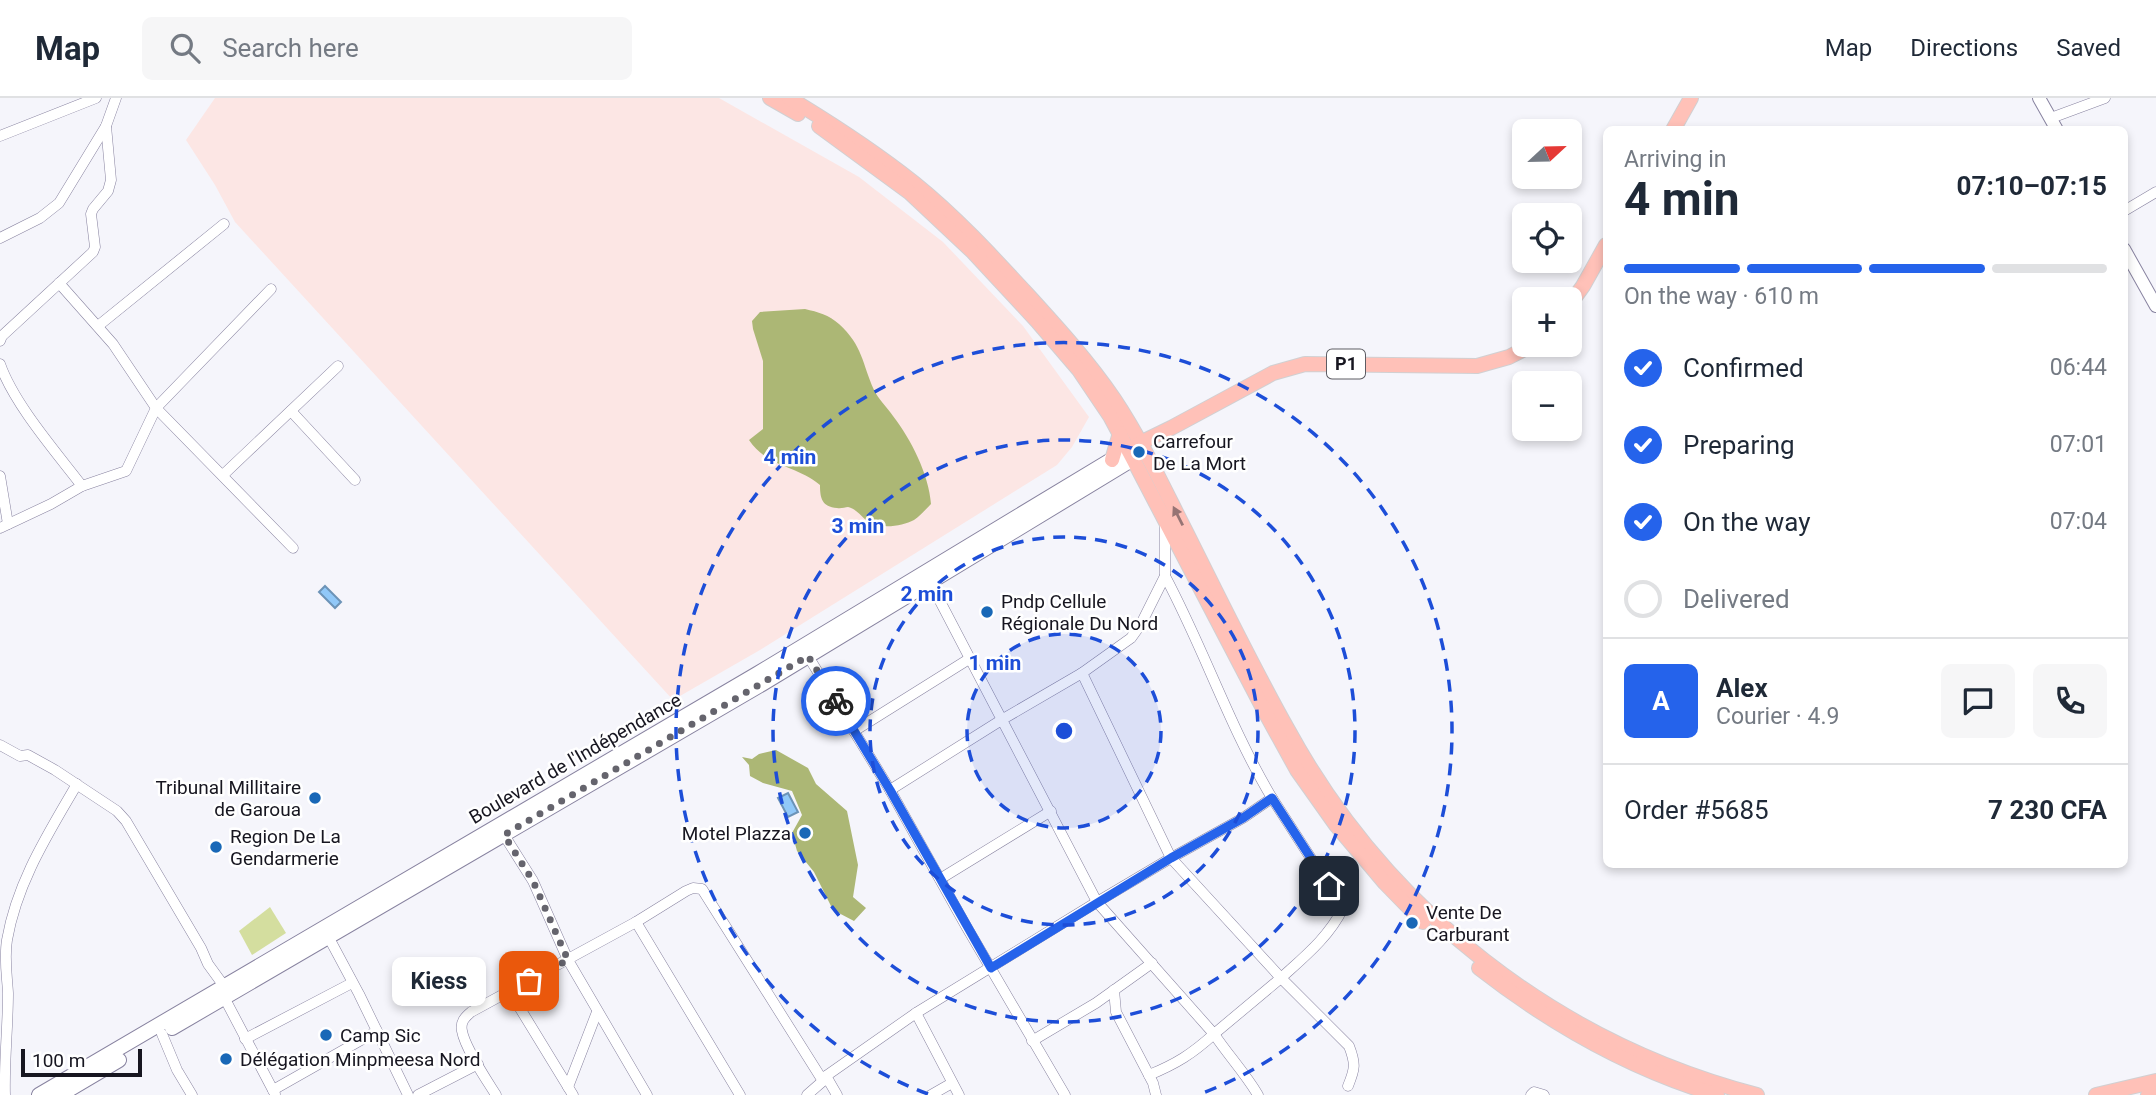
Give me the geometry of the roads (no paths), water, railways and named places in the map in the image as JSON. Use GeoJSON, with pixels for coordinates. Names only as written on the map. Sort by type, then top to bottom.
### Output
{"type":"FeatureCollection","features":[{"type":"Feature","properties":{"kind":"main road"},"geometry":{"type":"LineString","coordinates":[[770,98],[816,124],[908,192],[973,252],[1038,321],[1079,370],[1119,433],[1137,451],[1306,764],[1345,820],[1425,911],[1483,960],[1594,1033],[1650,1060],[1699,1079],[1757,1095]]}},
{"type":"Feature","properties":{"kind":"main road"},"geometry":{"type":"LineString","coordinates":[[789,98],[840,129],[915,184],[977,241],[1068,338],[1113,399],[1166,519],[1297,770],[1336,825],[1411,910],[1428,928],[1540,1012],[1640,1068],[1717,1095]]}},
{"type":"Feature","properties":{"kind":"main road"},"geometry":{"type":"LineString","coordinates":[[1675,126],[1691,98]]}},
{"type":"Feature","properties":{"kind":"main road"},"geometry":{"type":"LineString","coordinates":[[1582,287],[1603,250]]}},
{"type":"Feature","properties":{"kind":"main road","name":"P1"},"geometry":{"type":"LineString","coordinates":[[1137,451],[1156,445],[1171,428],[1273,373],[1305,364],[1477,366],[1512,355]]}},
{"type":"Feature","properties":{"kind":"main road"},"geometry":{"type":"LineString","coordinates":[[1112,460],[1119,433]]}},
{"type":"Feature","properties":{"kind":"main road","name":"Boulevard de l'Indépendance"},"geometry":{"type":"LineString","coordinates":[[60,1095],[1112,460],[1137,451]]}},
{"type":"Feature","properties":{"kind":"main road","name":"Boulevard de l'Indépendance"},"geometry":{"type":"LineString","coordinates":[[39,1095],[329,938],[808,656],[1137,451]]}},
{"type":"Feature","properties":{"kind":"main road"},"geometry":{"type":"LineString","coordinates":[[2096,1095],[2156,1082]]}},
{"type":"Feature","properties":{"kind":"main road"},"geometry":{"type":"LineString","coordinates":[[2148,1095],[2156,1093]]}},
{"type":"Feature","properties":{"kind":"street"},"geometry":{"type":"LineString","coordinates":[[0,136],[96,98]]}},
{"type":"Feature","properties":{"kind":"street"},"geometry":{"type":"LineString","coordinates":[[0,238],[40,218],[59,203],[106,126],[116,98]]}},
{"type":"Feature","properties":{"kind":"street"},"geometry":{"type":"LineString","coordinates":[[2039,98],[2054,124],[2105,98]]}},
{"type":"Feature","properties":{"kind":"street"},"geometry":{"type":"LineString","coordinates":[[0,341],[2,336],[93,252],[95,247],[91,214],[107,191],[111,180],[106,126]]}},
{"type":"Feature","properties":{"kind":"street"},"geometry":{"type":"LineString","coordinates":[[2128,209],[2156,192]]}},
{"type":"Feature","properties":{"kind":"street"},"geometry":{"type":"LineString","coordinates":[[98,326],[224,224]]}},
{"type":"Feature","properties":{"kind":"street"},"geometry":{"type":"LineString","coordinates":[[2128,256],[2156,306]]}},
{"type":"Feature","properties":{"kind":"street"},"geometry":{"type":"LineString","coordinates":[[59,283],[98,326],[156,408],[293,548]]}},
{"type":"Feature","properties":{"kind":"street"},"geometry":{"type":"LineString","coordinates":[[0,477],[4,526],[82,486],[126,471],[156,408],[271,289]]}},
{"type":"Feature","properties":{"kind":"street"},"geometry":{"type":"LineString","coordinates":[[0,364],[2,382],[82,486]]}},
{"type":"Feature","properties":{"kind":"street"},"geometry":{"type":"LineString","coordinates":[[223,475],[338,366]]}},
{"type":"Feature","properties":{"kind":"street"},"geometry":{"type":"LineString","coordinates":[[290,411],[355,480]]}},
{"type":"Feature","properties":{"kind":"street"},"geometry":{"type":"LineString","coordinates":[[890,790],[1082,673],[1131,638],[1165,576],[1166,519]]}},
{"type":"Feature","properties":{"kind":"street"},"geometry":{"type":"LineString","coordinates":[[1149,1074],[1186,1058],[1281,978],[1322,940],[1337,921],[1343,908],[1251,764],[1201,648],[1165,576]]}},
{"type":"Feature","properties":{"kind":"street"},"geometry":{"type":"LineString","coordinates":[[930,582],[1097,902],[1214,1034],[1243,1070],[1258,1095]]}},
{"type":"Feature","properties":{"kind":"street"},"geometry":{"type":"LineString","coordinates":[[808,656],[890,790],[1065,1095]]}},
{"type":"Feature","properties":{"kind":"street"},"geometry":{"type":"LineString","coordinates":[[854,731],[969,659]]}},
{"type":"Feature","properties":{"kind":"street"},"geometry":{"type":"LineString","coordinates":[[1082,673],[1171,858],[1281,978],[1349,1046],[1355,1070],[1348,1086]]}},
{"type":"Feature","properties":{"kind":"street"},"geometry":{"type":"LineString","coordinates":[[0,745],[20,756],[28,755],[55,770],[117,811],[127,821],[201,948],[275,1093],[377,1031]]}},
{"type":"Feature","properties":{"kind":"street"},"geometry":{"type":"LineString","coordinates":[[5,1095],[7,940],[34,858],[77,784]]}},
{"type":"Feature","properties":{"kind":"street"},"geometry":{"type":"LineString","coordinates":[[807,1095],[824,1079],[916,1013],[1097,902],[1243,818],[1272,798]]}},
{"type":"Feature","properties":{"kind":"street"},"geometry":{"type":"LineString","coordinates":[[940,879],[1051,811]]}},
{"type":"Feature","properties":{"kind":"street"},"geometry":{"type":"LineString","coordinates":[[504,835],[533,881],[568,960],[647,1095]]}},
{"type":"Feature","properties":{"kind":"street"},"geometry":{"type":"LineString","coordinates":[[496,1095],[461,1029],[464,1019],[471,1012],[693,888],[702,889],[824,1079],[837,1095]]}},
{"type":"Feature","properties":{"kind":"street"},"geometry":{"type":"LineString","coordinates":[[636,922],[740,1095]]}},
{"type":"Feature","properties":{"kind":"street"},"geometry":{"type":"LineString","coordinates":[[329,938],[408,1095]]}},
{"type":"Feature","properties":{"kind":"street"},"geometry":{"type":"LineString","coordinates":[[1032,1041],[1096,1003],[1152,963]]}},
{"type":"Feature","properties":{"kind":"street"},"geometry":{"type":"LineString","coordinates":[[246,1039],[350,984]]}},
{"type":"Feature","properties":{"kind":"street"},"geometry":{"type":"LineString","coordinates":[[1114,990],[1116,1012],[1149,1074],[1156,1095]]}},
{"type":"Feature","properties":{"kind":"street"},"geometry":{"type":"LineString","coordinates":[[510,992],[571,1091]]}},
{"type":"Feature","properties":{"kind":"street"},"geometry":{"type":"LineString","coordinates":[[571,1091],[597,1012]]}},
{"type":"Feature","properties":{"kind":"street"},"geometry":{"type":"LineString","coordinates":[[916,1013],[959,1095]]}},
{"type":"Feature","properties":{"kind":"street"},"geometry":{"type":"LineString","coordinates":[[162,1034],[191,1095]]}},
{"type":"Feature","properties":{"kind":"street"},"geometry":{"type":"LineString","coordinates":[[418,1095],[478,1065]]}},
{"type":"Feature","properties":{"kind":"street"},"geometry":{"type":"LineString","coordinates":[[931,1095],[952,1083]]}},
{"type":"Feature","properties":{"kind":"street"},"geometry":{"type":"LineString","coordinates":[[1531,1095],[1534,1092],[1544,1095]]}},
{"type":"Feature","properties":{"kind":"water"},"geometry":{"type":"Polygon","coordinates":[[[325,586],[341,602],[335,608],[319,592],[325,586]]]}},
{"type":"Feature","properties":{"kind":"water"},"geometry":{"type":"Polygon","coordinates":[[[788,793],[798,812],[788,817],[778,798],[788,793]]]}},
{"type":"Feature","properties":{"kind":"place","name":"Carrefour De La Mort"},"geometry":{"type":"Point","coordinates":[1139,452]}},
{"type":"Feature","properties":{"kind":"place","name":"Pndp Cellule Régionale Du Nord"},"geometry":{"type":"Point","coordinates":[987,612]}},
{"type":"Feature","properties":{"kind":"place","name":"Tribunal Millitaire de Garoua"},"geometry":{"type":"Point","coordinates":[315,798]}},
{"type":"Feature","properties":{"kind":"place","name":"Motel Plazza"},"geometry":{"type":"Point","coordinates":[805,833]}},
{"type":"Feature","properties":{"kind":"place","name":"Region De La Gendarmerie"},"geometry":{"type":"Point","coordinates":[216,847]}},
{"type":"Feature","properties":{"kind":"place","name":"Vente De Carburant"},"geometry":{"type":"Point","coordinates":[1412,923]}},
{"type":"Feature","properties":{"kind":"place","name":"Kiess"},"geometry":{"type":"Point","coordinates":[529,981]}},
{"type":"Feature","properties":{"kind":"place","name":"Camp Sic"},"geometry":{"type":"Point","coordinates":[326,1035]}},
{"type":"Feature","properties":{"kind":"place","name":"Délégation Minpmeesa Nord"},"geometry":{"type":"Point","coordinates":[226,1059]}}]}
